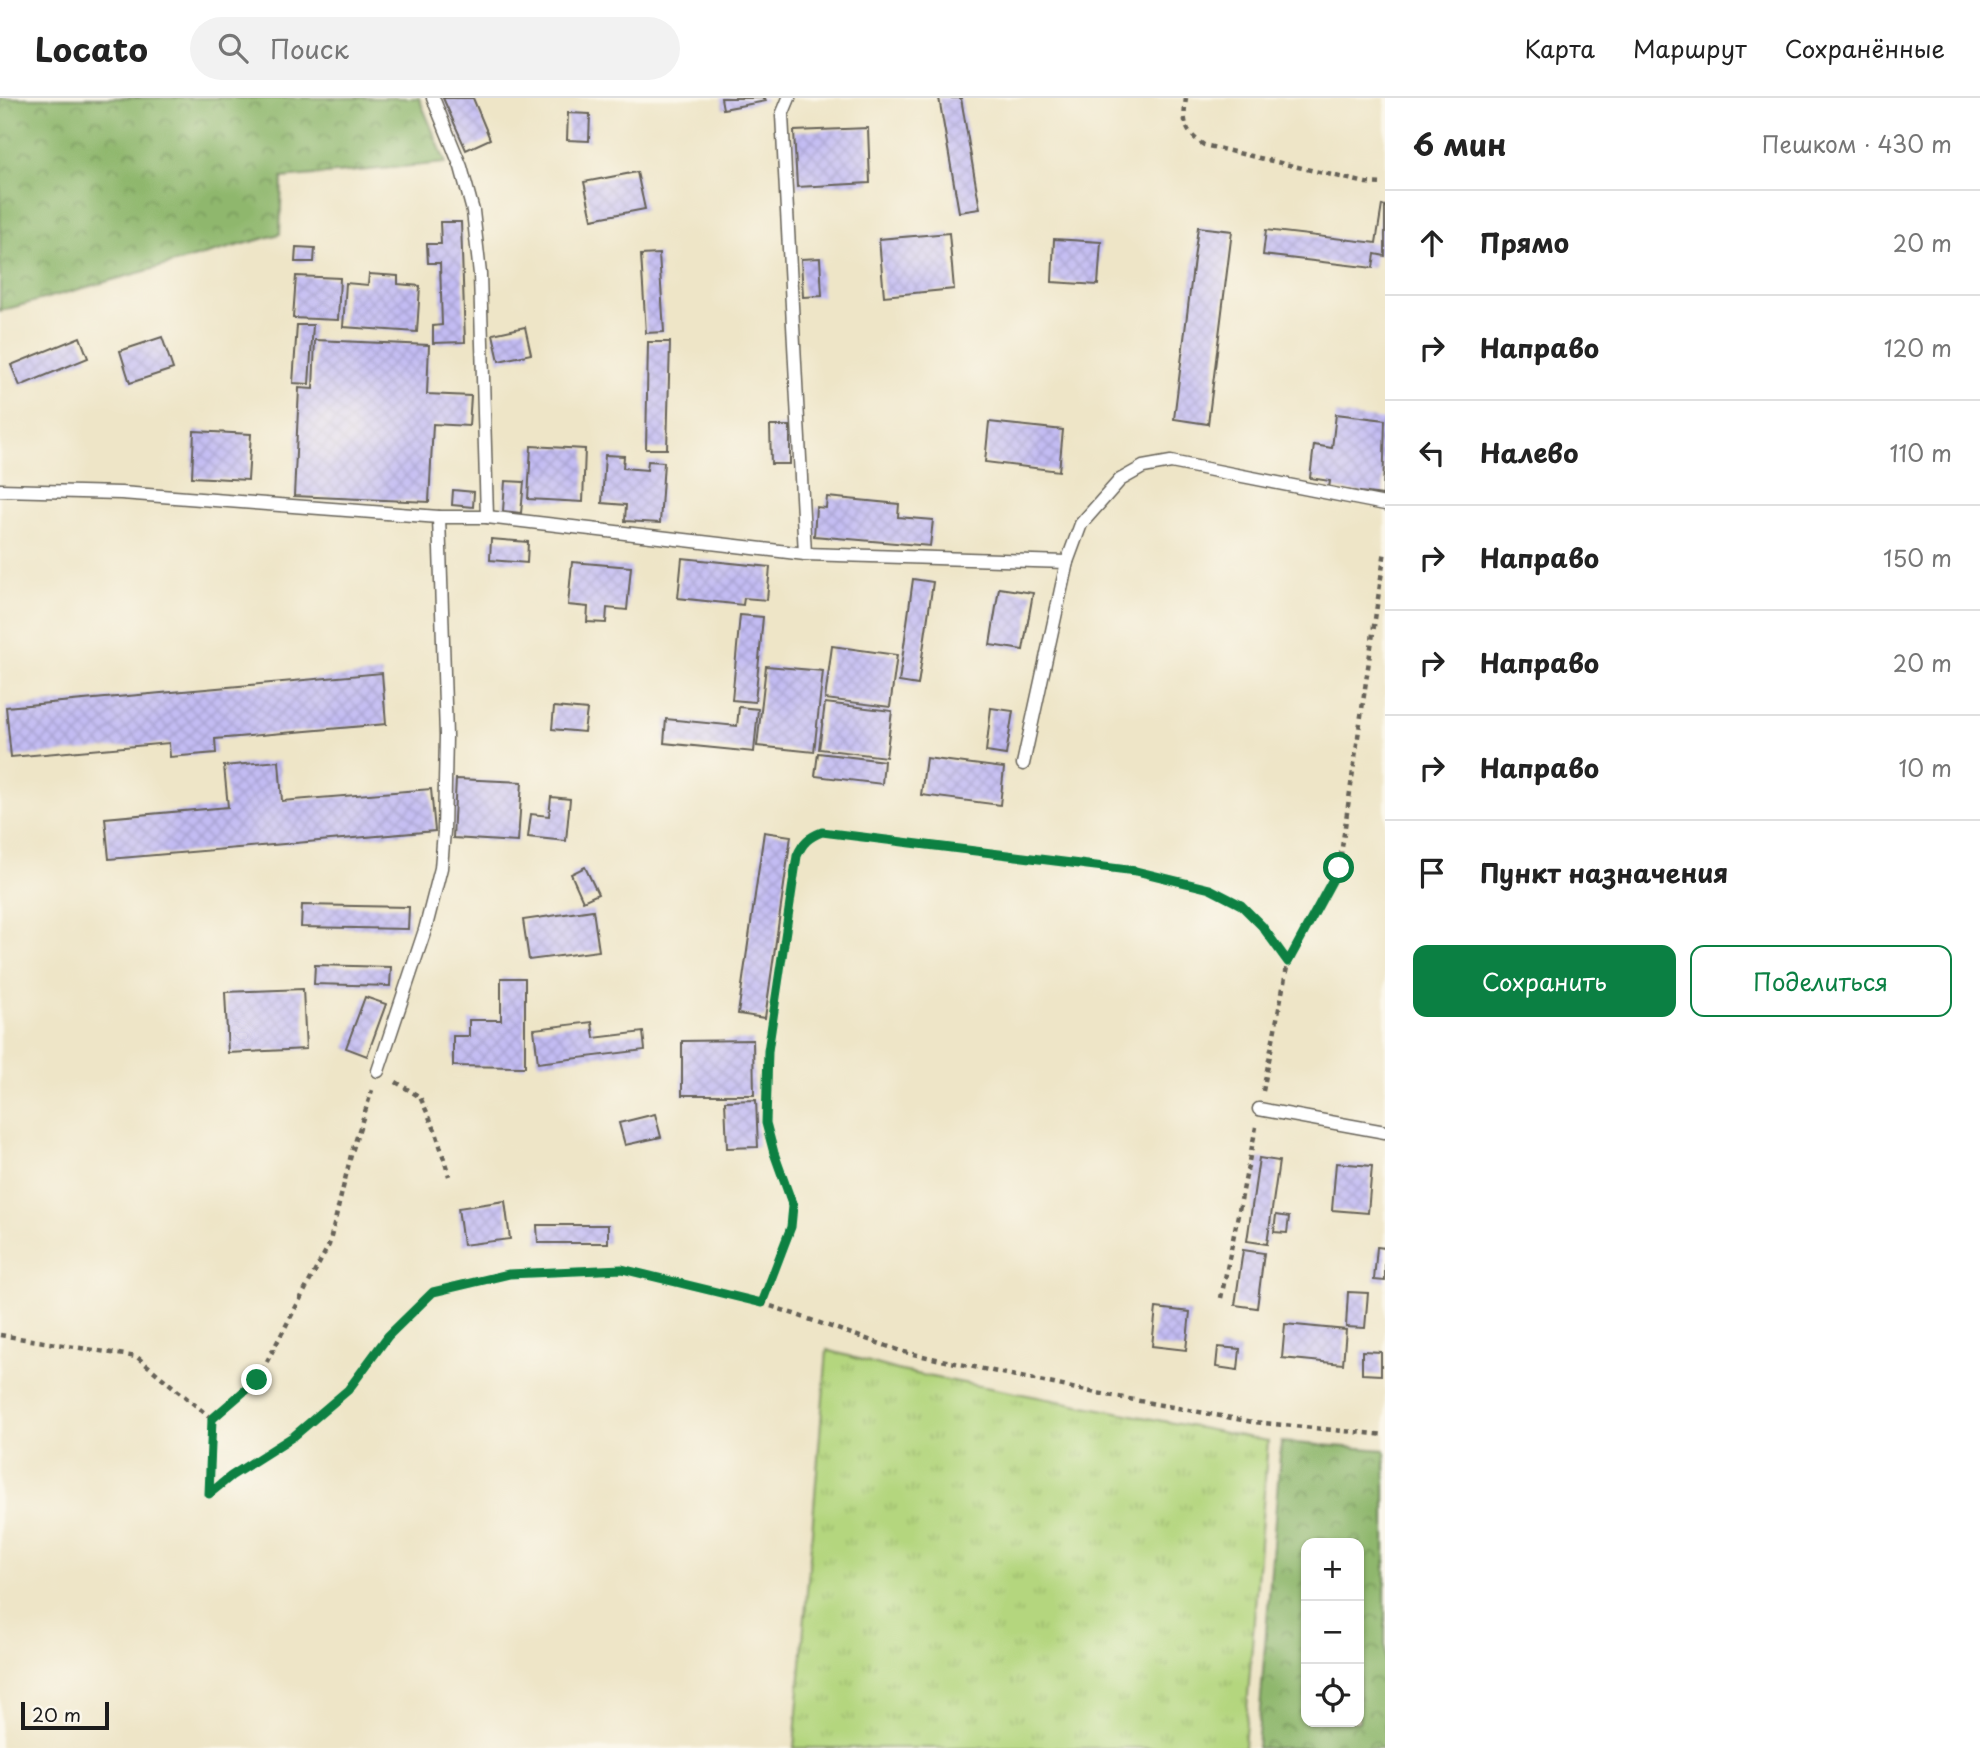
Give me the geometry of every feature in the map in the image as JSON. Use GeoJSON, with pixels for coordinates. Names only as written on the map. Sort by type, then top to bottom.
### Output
{"type":"FeatureCollection","features":[{"type":"Feature","properties":{"kind":"lane"},"geometry":{"type":"LineString","coordinates":[[433,98],[461,167],[473,211],[480,274],[488,517]]}},
{"type":"Feature","properties":{"kind":"lane"},"geometry":{"type":"LineString","coordinates":[[789,98],[782,115],[804,554]]}},
{"type":"Feature","properties":{"kind":"lane"},"geometry":{"type":"LineString","coordinates":[[1023,764],[1067,562],[1081,524],[1120,480],[1143,467],[1171,462],[1385,504]]}},
{"type":"Feature","properties":{"kind":"lane"},"geometry":{"type":"LineString","coordinates":[[0,490],[121,493],[439,517],[488,517],[804,554],[1067,562]]}},
{"type":"Feature","properties":{"kind":"lane"},"geometry":{"type":"LineString","coordinates":[[378,1071],[425,930],[442,856],[446,736],[439,517]]}},
{"type":"Feature","properties":{"kind":"lane"},"geometry":{"type":"LineString","coordinates":[[1259,1110],[1385,1132]]}},
{"type":"Feature","properties":{"kind":"path"},"geometry":{"type":"LineString","coordinates":[[1186,98],[1183,117],[1187,129],[1193,138],[1204,145],[1366,183],[1385,184]]}},
{"type":"Feature","properties":{"kind":"path"},"geometry":{"type":"LineString","coordinates":[[1221,1298],[1288,962],[1339,868],[1385,550]]}},
{"type":"Feature","properties":{"kind":"path"},"geometry":{"type":"LineString","coordinates":[[762,1303],[791,1227],[793,1206],[766,1123],[768,1051],[797,856],[810,836],[822,832],[1136,871],[1210,889],[1241,905],[1262,926],[1288,962]]}},
{"type":"Feature","properties":{"kind":"path"},"geometry":{"type":"LineString","coordinates":[[449,1176],[436,1132],[420,1097],[378,1071],[351,1155],[329,1245],[257,1380],[212,1419],[209,1494],[231,1476],[294,1436],[348,1390],[388,1336],[433,1292],[509,1274],[622,1269],[762,1303],[904,1352],[1086,1391],[1253,1422],[1385,1434]]}},
{"type":"Feature","properties":{"kind":"path"},"geometry":{"type":"LineString","coordinates":[[0,1335],[137,1357],[212,1419]]}},
{"type":"Feature","properties":{"kind":"green space"},"geometry":{"type":"Polygon","coordinates":[[[0,98],[419,98],[446,163],[282,178],[280,234],[0,311],[0,98]]]}},
{"type":"Feature","properties":{"kind":"green space"},"geometry":{"type":"Polygon","coordinates":[[[827,1350],[901,1371],[1268,1441],[1244,1748],[794,1748],[827,1350]]]}},
{"type":"Feature","properties":{"kind":"green space"},"geometry":{"type":"Polygon","coordinates":[[[1281,1442],[1385,1450],[1385,1748],[1257,1748],[1281,1442]]]}},
{"type":"Feature","properties":{"kind":"building"},"geometry":{"type":"Polygon","coordinates":[[[443,98],[473,98],[490,139],[466,150],[443,98]]]}},
{"type":"Feature","properties":{"kind":"building"},"geometry":{"type":"Polygon","coordinates":[[[721,98],[765,98],[766,101],[723,109],[721,98]]]}},
{"type":"Feature","properties":{"kind":"building"},"geometry":{"type":"Polygon","coordinates":[[[939,98],[961,98],[980,209],[959,212],[939,98]]]}},
{"type":"Feature","properties":{"kind":"building"},"geometry":{"type":"Polygon","coordinates":[[[568,113],[590,114],[589,141],[567,140],[568,113]]]}},
{"type":"Feature","properties":{"kind":"building"},"geometry":{"type":"Polygon","coordinates":[[[868,128],[870,183],[797,187],[794,131],[868,128]]]}},
{"type":"Feature","properties":{"kind":"building"},"geometry":{"type":"Polygon","coordinates":[[[637,172],[645,209],[592,219],[584,182],[637,172]]]}},
{"type":"Feature","properties":{"kind":"building"},"geometry":{"type":"Polygon","coordinates":[[[1382,205],[1385,206],[1385,256],[1375,254],[1373,268],[1263,255],[1266,230],[1376,243],[1382,205]]]}},
{"type":"Feature","properties":{"kind":"building"},"geometry":{"type":"Polygon","coordinates":[[[440,222],[461,222],[465,342],[433,343],[433,326],[442,325],[440,263],[428,263],[427,244],[441,244],[440,222]]]}},
{"type":"Feature","properties":{"kind":"building"},"geometry":{"type":"Polygon","coordinates":[[[1198,227],[1232,231],[1208,424],[1174,419],[1198,227]]]}},
{"type":"Feature","properties":{"kind":"building"},"geometry":{"type":"Polygon","coordinates":[[[949,233],[954,289],[884,296],[879,239],[949,233]]]}},
{"type":"Feature","properties":{"kind":"building"},"geometry":{"type":"Polygon","coordinates":[[[1054,239],[1101,242],[1098,285],[1052,282],[1054,239]]]}},
{"type":"Feature","properties":{"kind":"building"},"geometry":{"type":"Polygon","coordinates":[[[296,247],[315,248],[314,262],[295,262],[296,247]]]}},
{"type":"Feature","properties":{"kind":"building"},"geometry":{"type":"Polygon","coordinates":[[[659,254],[664,332],[646,333],[641,255],[659,254]]]}},
{"type":"Feature","properties":{"kind":"building"},"geometry":{"type":"Polygon","coordinates":[[[820,258],[822,296],[803,297],[801,259],[820,258]]]}},
{"type":"Feature","properties":{"kind":"building"},"geometry":{"type":"Polygon","coordinates":[[[369,274],[398,276],[398,284],[420,286],[417,332],[343,327],[346,283],[368,285],[369,274]]]}},
{"type":"Feature","properties":{"kind":"building"},"geometry":{"type":"Polygon","coordinates":[[[296,276],[340,278],[338,320],[293,318],[296,276]]]}},
{"type":"Feature","properties":{"kind":"building"},"geometry":{"type":"Polygon","coordinates":[[[297,325],[313,325],[309,384],[293,383],[297,325]]]}},
{"type":"Feature","properties":{"kind":"building"},"geometry":{"type":"Polygon","coordinates":[[[525,327],[531,354],[499,361],[493,334],[525,327]]]}},
{"type":"Feature","properties":{"kind":"building"},"geometry":{"type":"Polygon","coordinates":[[[80,337],[88,358],[20,386],[11,365],[80,337]]]}},
{"type":"Feature","properties":{"kind":"building"},"geometry":{"type":"Polygon","coordinates":[[[162,337],[173,369],[130,383],[120,351],[162,337]]]}},
{"type":"Feature","properties":{"kind":"building"},"geometry":{"type":"Polygon","coordinates":[[[315,340],[429,345],[427,394],[471,396],[469,426],[433,424],[429,502],[294,496],[299,388],[313,389],[315,340]]]}},
{"type":"Feature","properties":{"kind":"building"},"geometry":{"type":"Polygon","coordinates":[[[648,342],[670,342],[667,449],[646,449],[648,342]]]}},
{"type":"Feature","properties":{"kind":"building"},"geometry":{"type":"Polygon","coordinates":[[[1336,414],[1385,420],[1383,495],[1329,488],[1330,481],[1310,478],[1314,445],[1332,448],[1336,414]]]}},
{"type":"Feature","properties":{"kind":"building"},"geometry":{"type":"Polygon","coordinates":[[[989,422],[1063,430],[1059,471],[985,462],[989,422]]]}},
{"type":"Feature","properties":{"kind":"building"},"geometry":{"type":"Polygon","coordinates":[[[770,426],[790,426],[790,464],[771,464],[770,426]]]}},
{"type":"Feature","properties":{"kind":"building"},"geometry":{"type":"Polygon","coordinates":[[[194,431],[251,434],[248,480],[192,477],[194,431]]]}},
{"type":"Feature","properties":{"kind":"building"},"geometry":{"type":"Polygon","coordinates":[[[531,446],[585,449],[583,502],[528,499],[531,446]]]}},
{"type":"Feature","properties":{"kind":"building"},"geometry":{"type":"Polygon","coordinates":[[[605,455],[624,456],[623,468],[647,470],[648,461],[664,462],[660,523],[625,521],[626,505],[602,503],[605,455]]]}},
{"type":"Feature","properties":{"kind":"building"},"geometry":{"type":"Polygon","coordinates":[[[505,481],[524,482],[521,513],[503,511],[505,481]]]}},
{"type":"Feature","properties":{"kind":"building"},"geometry":{"type":"Polygon","coordinates":[[[453,490],[474,492],[473,507],[452,505],[453,490]]]}},
{"type":"Feature","properties":{"kind":"building"},"geometry":{"type":"Polygon","coordinates":[[[827,497],[899,504],[898,517],[933,520],[930,546],[814,536],[816,507],[826,508],[827,497]]]}},
{"type":"Feature","properties":{"kind":"building"},"geometry":{"type":"Polygon","coordinates":[[[491,539],[528,542],[527,563],[490,560],[491,539]]]}},
{"type":"Feature","properties":{"kind":"building"},"geometry":{"type":"Polygon","coordinates":[[[682,558],[770,567],[767,600],[744,598],[743,605],[678,598],[682,558]]]}},
{"type":"Feature","properties":{"kind":"building"},"geometry":{"type":"Polygon","coordinates":[[[572,562],[631,567],[627,610],[607,608],[606,623],[587,622],[588,607],[568,605],[572,562]]]}},
{"type":"Feature","properties":{"kind":"building"},"geometry":{"type":"Polygon","coordinates":[[[913,579],[933,582],[918,685],[899,682],[913,579]]]}},
{"type":"Feature","properties":{"kind":"building"},"geometry":{"type":"Polygon","coordinates":[[[999,588],[1033,593],[1023,650],[990,645],[999,588]]]}},
{"type":"Feature","properties":{"kind":"building"},"geometry":{"type":"Polygon","coordinates":[[[740,615],[763,617],[755,702],[732,700],[740,615]]]}},
{"type":"Feature","properties":{"kind":"building"},"geometry":{"type":"Polygon","coordinates":[[[832,646],[897,655],[890,707],[825,699],[832,646]]]}},
{"type":"Feature","properties":{"kind":"building"},"geometry":{"type":"Polygon","coordinates":[[[766,666],[823,671],[814,752],[757,746],[766,666]]]}},
{"type":"Feature","properties":{"kind":"building"},"geometry":{"type":"Polygon","coordinates":[[[382,673],[386,724],[215,739],[216,753],[170,757],[169,743],[11,757],[6,707],[382,673]]]}},
{"type":"Feature","properties":{"kind":"building"},"geometry":{"type":"Polygon","coordinates":[[[825,703],[892,711],[886,757],[819,749],[825,703]]]}},
{"type":"Feature","properties":{"kind":"building"},"geometry":{"type":"Polygon","coordinates":[[[554,707],[587,710],[584,732],[552,729],[554,707]]]}},
{"type":"Feature","properties":{"kind":"building"},"geometry":{"type":"Polygon","coordinates":[[[739,707],[758,709],[754,752],[664,743],[666,719],[737,726],[739,707]]]}},
{"type":"Feature","properties":{"kind":"building"},"geometry":{"type":"Polygon","coordinates":[[[991,708],[1013,711],[1006,755],[986,752],[991,708]]]}},
{"type":"Feature","properties":{"kind":"building"},"geometry":{"type":"Polygon","coordinates":[[[818,753],[884,761],[882,784],[815,776],[818,753]]]}},
{"type":"Feature","properties":{"kind":"building"},"geometry":{"type":"Polygon","coordinates":[[[926,758],[1004,768],[1000,805],[921,795],[926,758]]]}},
{"type":"Feature","properties":{"kind":"building"},"geometry":{"type":"Polygon","coordinates":[[[279,761],[282,801],[431,789],[435,831],[109,859],[105,818],[228,807],[224,766],[279,761]]]}},
{"type":"Feature","properties":{"kind":"building"},"geometry":{"type":"Polygon","coordinates":[[[456,779],[522,782],[518,842],[453,838],[456,779]]]}},
{"type":"Feature","properties":{"kind":"building"},"geometry":{"type":"Polygon","coordinates":[[[551,797],[570,799],[566,841],[528,837],[531,814],[549,816],[551,797]]]}},
{"type":"Feature","properties":{"kind":"building"},"geometry":{"type":"Polygon","coordinates":[[[764,832],[791,836],[765,1018],[738,1014],[764,832]]]}},
{"type":"Feature","properties":{"kind":"building"},"geometry":{"type":"Polygon","coordinates":[[[585,867],[598,894],[583,901],[571,874],[585,867]]]}},
{"type":"Feature","properties":{"kind":"building"},"geometry":{"type":"Polygon","coordinates":[[[302,905],[409,907],[408,929],[301,927],[302,905]]]}},
{"type":"Feature","properties":{"kind":"building"},"geometry":{"type":"Polygon","coordinates":[[[593,910],[599,951],[529,960],[523,920],[593,910]]]}},
{"type":"Feature","properties":{"kind":"building"},"geometry":{"type":"Polygon","coordinates":[[[315,965],[391,967],[390,986],[314,984],[315,965]]]}},
{"type":"Feature","properties":{"kind":"building"},"geometry":{"type":"Polygon","coordinates":[[[501,978],[525,978],[525,1067],[453,1066],[453,1036],[469,1036],[469,1020],[501,1020],[501,978]]]}},
{"type":"Feature","properties":{"kind":"building"},"geometry":{"type":"Polygon","coordinates":[[[303,989],[306,1049],[228,1053],[225,992],[303,989]]]}},
{"type":"Feature","properties":{"kind":"building"},"geometry":{"type":"Polygon","coordinates":[[[365,997],[386,1004],[367,1056],[346,1048],[365,997]]]}},
{"type":"Feature","properties":{"kind":"building"},"geometry":{"type":"Polygon","coordinates":[[[592,1022],[594,1038],[643,1032],[645,1050],[538,1063],[534,1029],[592,1022]]]}},
{"type":"Feature","properties":{"kind":"building"},"geometry":{"type":"Polygon","coordinates":[[[753,1040],[754,1095],[682,1095],[682,1041],[753,1040]]]}},
{"type":"Feature","properties":{"kind":"building"},"geometry":{"type":"Polygon","coordinates":[[[756,1100],[758,1147],[727,1148],[725,1101],[756,1100]]]}},
{"type":"Feature","properties":{"kind":"building"},"geometry":{"type":"Polygon","coordinates":[[[655,1114],[661,1137],[625,1145],[619,1123],[655,1114]]]}},
{"type":"Feature","properties":{"kind":"building"},"geometry":{"type":"Polygon","coordinates":[[[1259,1158],[1279,1161],[1267,1244],[1247,1241],[1259,1158]]]}},
{"type":"Feature","properties":{"kind":"building"},"geometry":{"type":"Polygon","coordinates":[[[1336,1163],[1372,1166],[1368,1213],[1332,1210],[1336,1163]]]}},
{"type":"Feature","properties":{"kind":"building"},"geometry":{"type":"Polygon","coordinates":[[[505,1201],[510,1239],[463,1245],[458,1208],[505,1201]]]}},
{"type":"Feature","properties":{"kind":"building"},"geometry":{"type":"Polygon","coordinates":[[[1276,1215],[1289,1217],[1287,1233],[1274,1232],[1276,1215]]]}},
{"type":"Feature","properties":{"kind":"building"},"geometry":{"type":"Polygon","coordinates":[[[537,1225],[608,1225],[608,1243],[538,1243],[537,1225]]]}},
{"type":"Feature","properties":{"kind":"building"},"geometry":{"type":"Polygon","coordinates":[[[1377,1247],[1385,1248],[1385,1281],[1374,1280],[1377,1247]]]}},
{"type":"Feature","properties":{"kind":"building"},"geometry":{"type":"Polygon","coordinates":[[[1243,1250],[1264,1253],[1257,1308],[1235,1305],[1243,1250]]]}},
{"type":"Feature","properties":{"kind":"building"},"geometry":{"type":"Polygon","coordinates":[[[1348,1292],[1368,1293],[1365,1328],[1346,1327],[1348,1292]]]}},
{"type":"Feature","properties":{"kind":"building"},"geometry":{"type":"Polygon","coordinates":[[[1156,1308],[1190,1312],[1186,1350],[1152,1346],[1156,1308]]]}},
{"type":"Feature","properties":{"kind":"building"},"geometry":{"type":"Polygon","coordinates":[[[1285,1324],[1346,1330],[1343,1364],[1282,1358],[1285,1324]]]}},
{"type":"Feature","properties":{"kind":"building"},"geometry":{"type":"Polygon","coordinates":[[[1218,1347],[1240,1349],[1238,1370],[1216,1367],[1218,1347]]]}},
{"type":"Feature","properties":{"kind":"building"},"geometry":{"type":"Polygon","coordinates":[[[1362,1351],[1381,1352],[1381,1375],[1362,1374],[1362,1351]]]}},
{"type":"Feature","properties":{"kind":"route"},"geometry":{"type":"LineString","coordinates":[[257,1380],[212,1419],[209,1494],[231,1476],[294,1436],[348,1390],[388,1336],[433,1292],[509,1274],[622,1269],[762,1303],[791,1227],[793,1206],[766,1123],[768,1051],[797,856],[810,836],[822,832],[1136,871],[1210,889],[1241,905],[1262,926],[1288,962],[1339,868]]}}]}
